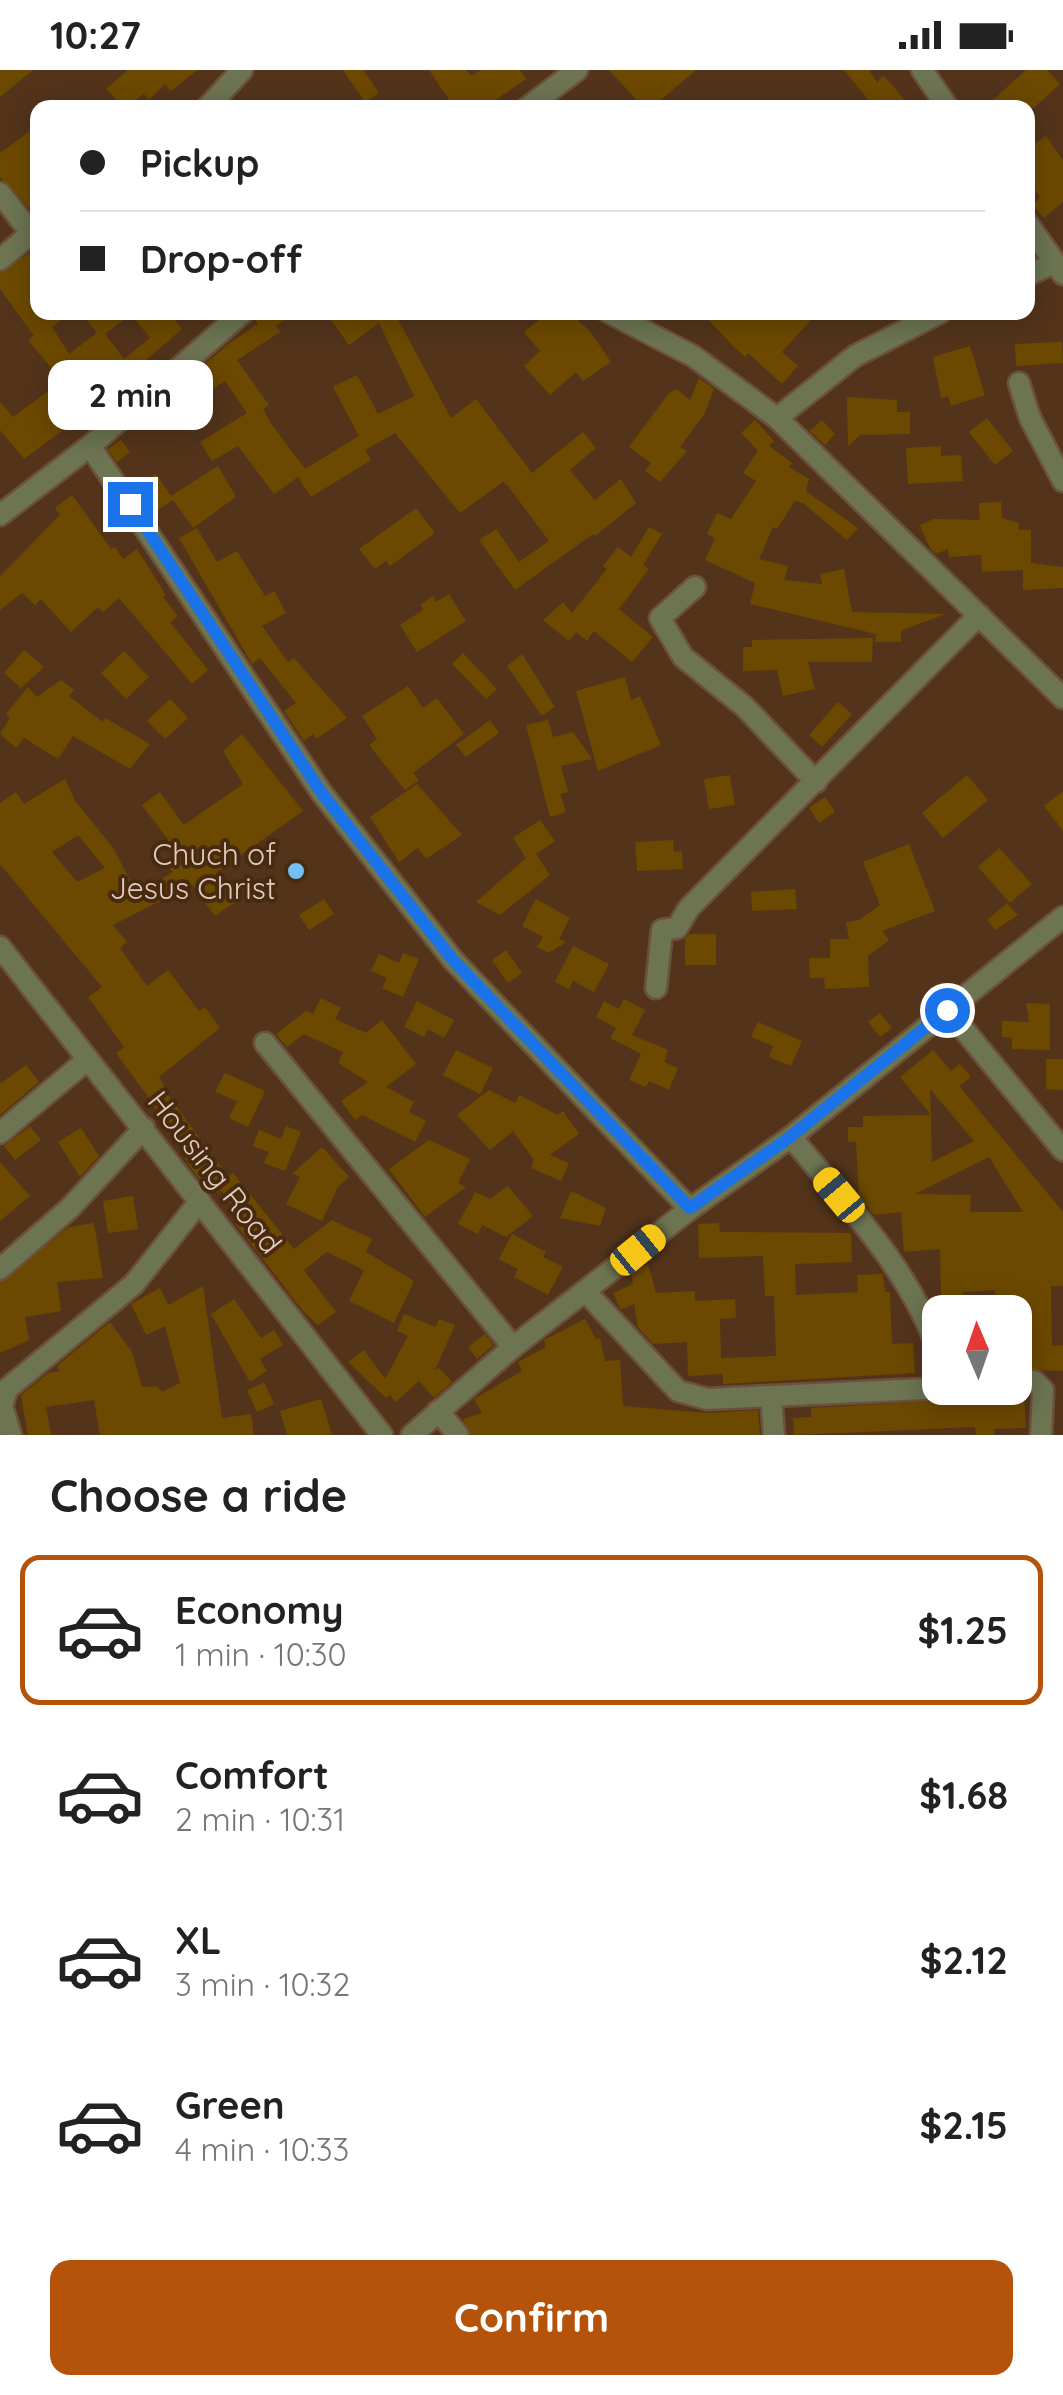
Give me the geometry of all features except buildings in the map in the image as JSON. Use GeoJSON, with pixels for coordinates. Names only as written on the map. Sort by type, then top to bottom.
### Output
{"type":"FeatureCollection","features":[{"type":"Feature","properties":{"kind":"street"},"geometry":{"type":"LineString","coordinates":[[214,100],[242,70]]}},
{"type":"Feature","properties":{"kind":"street"},"geometry":{"type":"LineString","coordinates":[[537,100],[576,70]]}},
{"type":"Feature","properties":{"kind":"street"},"geometry":{"type":"LineString","coordinates":[[922,70],[943,100]]}},
{"type":"Feature","properties":{"kind":"street"},"geometry":{"type":"LineString","coordinates":[[0,193],[30,227]]}},
{"type":"Feature","properties":{"kind":"street"},"geometry":{"type":"LineString","coordinates":[[0,260],[30,234]]}},
{"type":"Feature","properties":{"kind":"street"},"geometry":{"type":"LineString","coordinates":[[1035,234],[1058,268]]}},
{"type":"Feature","properties":{"kind":"street"},"geometry":{"type":"LineString","coordinates":[[0,515],[90,446],[234,320]]}},
{"type":"Feature","properties":{"kind":"street"},"geometry":{"type":"LineString","coordinates":[[623,320],[692,356],[777,418],[1063,698]]}},
{"type":"Feature","properties":{"kind":"street"},"geometry":{"type":"LineString","coordinates":[[777,418],[855,356],[925,320]]}},
{"type":"Feature","properties":{"kind":"street"},"geometry":{"type":"LineString","coordinates":[[1019,383],[1030,418],[1063,481]]}},
{"type":"Feature","properties":{"kind":"street"},"geometry":{"type":"LineString","coordinates":[[90,446],[321,792],[453,960],[690,1208]]}},
{"type":"Feature","properties":{"kind":"street"},"geometry":{"type":"LineString","coordinates":[[695,587],[660,618],[683,657],[744,707],[816,782]]}},
{"type":"Feature","properties":{"kind":"street"},"geometry":{"type":"LineString","coordinates":[[656,988],[662,930],[677,928],[690,908],[979,615]]}},
{"type":"Feature","properties":{"kind":"street"},"geometry":{"type":"LineString","coordinates":[[412,1435],[513,1347],[690,1208],[790,1137],[1063,918]]}},
{"type":"Feature","properties":{"kind":"street","name":"Housing Road"},"geometry":{"type":"LineString","coordinates":[[0,947],[382,1435]]}},
{"type":"Feature","properties":{"kind":"street"},"geometry":{"type":"LineString","coordinates":[[947,1010],[1063,1150]]}},
{"type":"Feature","properties":{"kind":"street"},"geometry":{"type":"LineString","coordinates":[[265,1043],[513,1347]]}},
{"type":"Feature","properties":{"kind":"street"},"geometry":{"type":"LineString","coordinates":[[0,1133],[87,1060]]}},
{"type":"Feature","properties":{"kind":"street"},"geometry":{"type":"LineString","coordinates":[[0,1269],[70,1208],[144,1128]]}},
{"type":"Feature","properties":{"kind":"street"},"geometry":{"type":"LineString","coordinates":[[790,1137],[897,1266],[922,1308]]}},
{"type":"Feature","properties":{"kind":"street"},"geometry":{"type":"LineString","coordinates":[[11,1435],[2,1406],[7,1389],[134,1284],[200,1201]]}},
{"type":"Feature","properties":{"kind":"street"},"geometry":{"type":"LineString","coordinates":[[586,1292],[678,1391],[707,1399],[922,1389]]}},
{"type":"Feature","properties":{"kind":"street"},"geometry":{"type":"LineString","coordinates":[[1032,1381],[1043,1390],[1041,1435]]}},
{"type":"Feature","properties":{"kind":"street"},"geometry":{"type":"LineString","coordinates":[[771,1396],[774,1435]]}},
{"type":"Feature","properties":{"kind":"street"},"geometry":{"type":"LineString","coordinates":[[438,1411],[458,1435]]}},
{"type":"Feature","properties":{"kind":"place","name":"Chuch of Jesus Christ"},"geometry":{"type":"Point","coordinates":[296,871]}},
{"type":"Feature","properties":{"kind":"route"},"geometry":{"type":"LineString","coordinates":[[130,504],[210,619],[261,706],[321,792],[453,960],[690,1208],[790,1137],[947,1010]]}}]}
